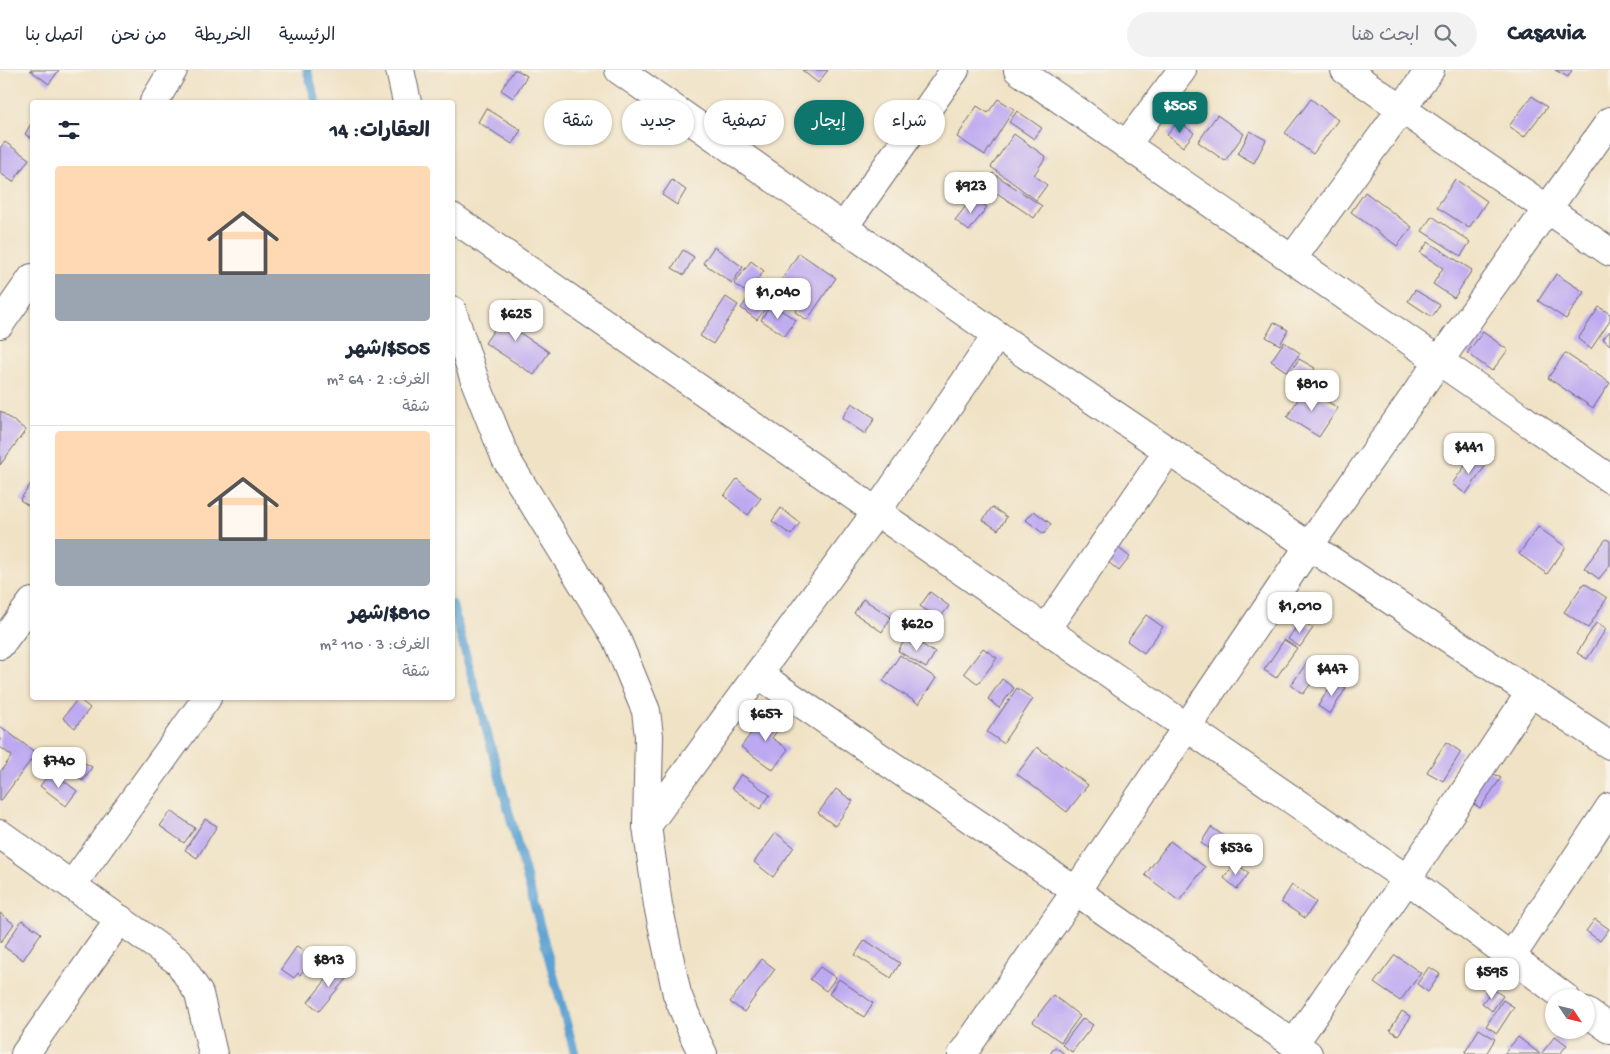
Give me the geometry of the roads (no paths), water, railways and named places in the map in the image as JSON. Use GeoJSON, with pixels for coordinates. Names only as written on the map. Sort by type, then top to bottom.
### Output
{"type":"FeatureCollection","features":[{"type":"Feature","properties":{"kind":"street"},"geometry":{"type":"LineString","coordinates":[[155,100],[173,70]]}},
{"type":"Feature","properties":{"kind":"street"},"geometry":{"type":"LineString","coordinates":[[400,70],[407,100]]}},
{"type":"Feature","properties":{"kind":"street"},"geometry":{"type":"LineString","coordinates":[[619,70],[997,335],[1610,746]]}},
{"type":"Feature","properties":{"kind":"street"},"geometry":{"type":"LineString","coordinates":[[843,228],[955,70]]}},
{"type":"Feature","properties":{"kind":"street"},"geometry":{"type":"LineString","coordinates":[[1018,70],[1610,479]]}},
{"type":"Feature","properties":{"kind":"street"},"geometry":{"type":"LineString","coordinates":[[1126,145],[1182,70]]}},
{"type":"Feature","properties":{"kind":"street"},"geometry":{"type":"LineString","coordinates":[[1345,70],[1610,252]]}},
{"type":"Feature","properties":{"kind":"street"},"geometry":{"type":"LineString","coordinates":[[1292,259],[1430,70]]}},
{"type":"Feature","properties":{"kind":"street"},"geometry":{"type":"LineString","coordinates":[[962,1054],[1188,728],[1310,546],[1610,121]]}},
{"type":"Feature","properties":{"kind":"street"},"geometry":{"type":"LineString","coordinates":[[455,218],[1407,879],[1554,989]]}},
{"type":"Feature","properties":{"kind":"street"},"geometry":{"type":"LineString","coordinates":[[0,324],[30,281]]}},
{"type":"Feature","properties":{"kind":"street"},"geometry":{"type":"LineString","coordinates":[[455,319],[475,382],[506,459],[616,638],[646,711],[649,736],[647,826],[658,905],[677,994],[703,1054]]}},
{"type":"Feature","properties":{"kind":"street"},"geometry":{"type":"LineString","coordinates":[[647,826],[877,511],[997,335]]}},
{"type":"Feature","properties":{"kind":"street"},"geometry":{"type":"LineString","coordinates":[[1046,629],[1168,451]]}},
{"type":"Feature","properties":{"kind":"street"},"geometry":{"type":"LineString","coordinates":[[0,645],[30,605]]}},
{"type":"Feature","properties":{"kind":"street"},"geometry":{"type":"LineString","coordinates":[[758,674],[1076,891],[1301,1049],[1407,879],[1530,693]]}},
{"type":"Feature","properties":{"kind":"street"},"geometry":{"type":"LineString","coordinates":[[72,885],[206,700]]}},
{"type":"Feature","properties":{"kind":"street"},"geometry":{"type":"LineString","coordinates":[[1511,957],[1610,807]]}},
{"type":"Feature","properties":{"kind":"street"},"geometry":{"type":"LineString","coordinates":[[0,834],[179,962],[200,994],[213,1054]]}},
{"type":"Feature","properties":{"kind":"street"},"geometry":{"type":"LineString","coordinates":[[25,1054],[120,919]]}},
{"type":"Feature","properties":{"kind":"street"},"geometry":{"type":"LineString","coordinates":[[1595,1019],[1610,1030]]}},
{"type":"Feature","properties":{"kind":"waterway"},"geometry":{"type":"LineString","coordinates":[[307,70],[315,100]]}},
{"type":"Feature","properties":{"kind":"waterway"},"geometry":{"type":"LineString","coordinates":[[455,615],[575,1054]]}}]}
